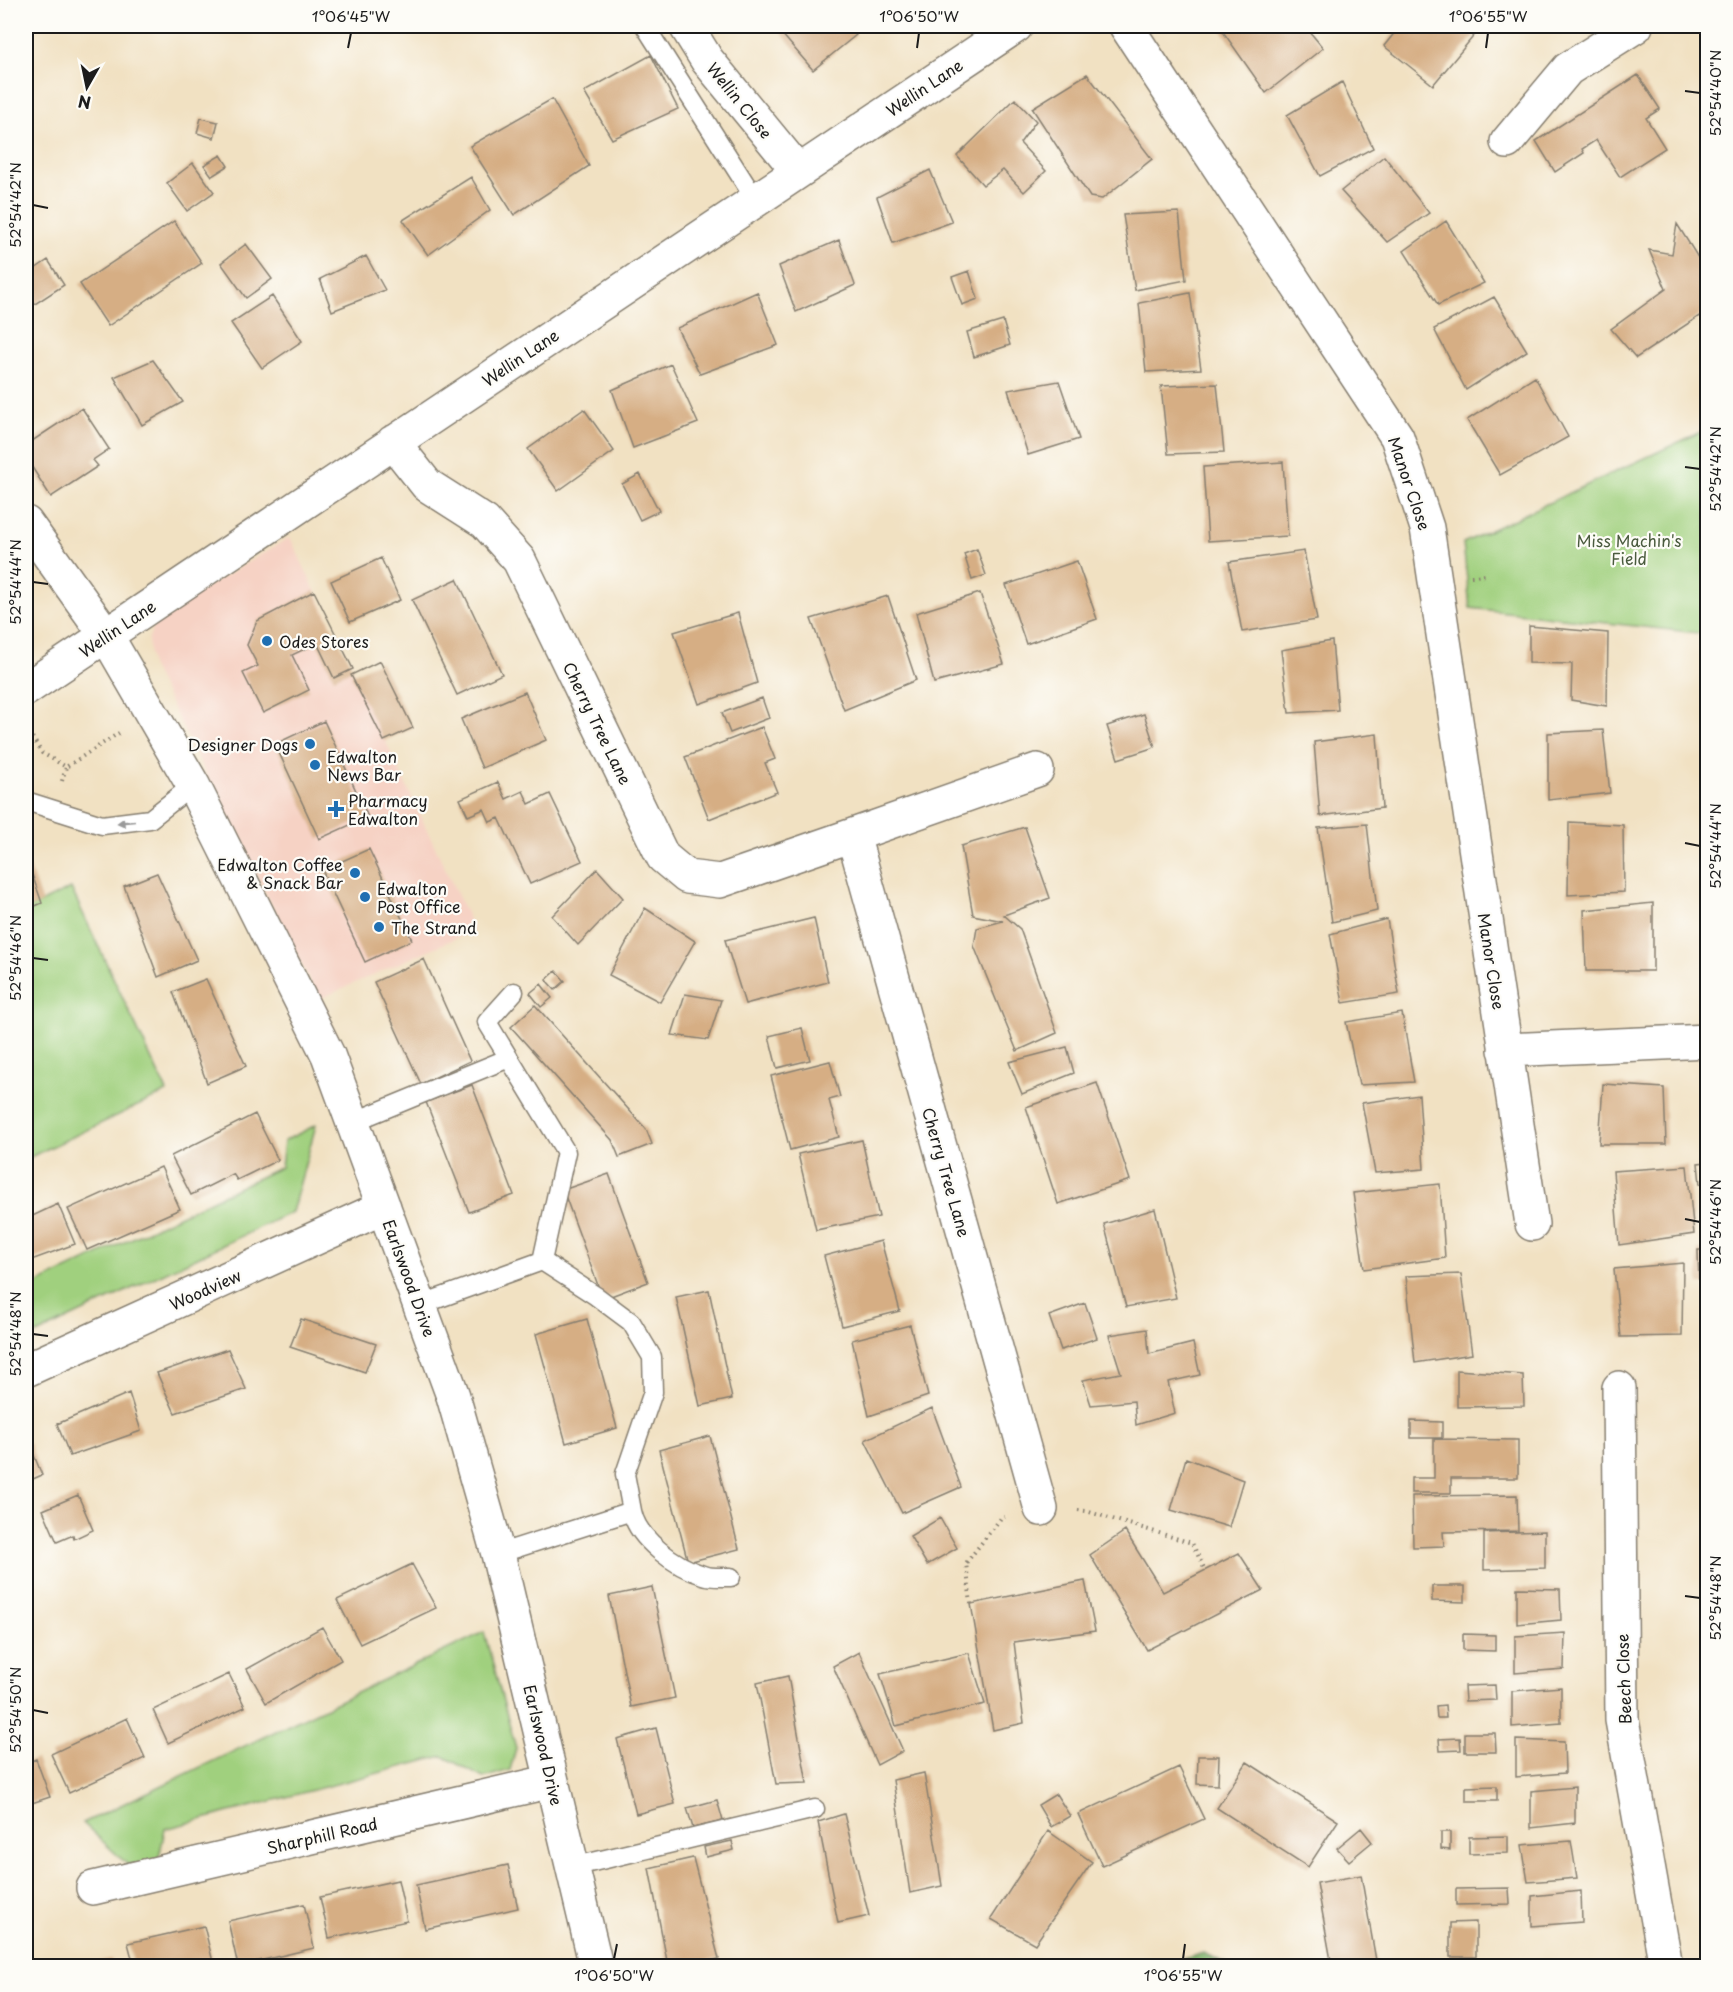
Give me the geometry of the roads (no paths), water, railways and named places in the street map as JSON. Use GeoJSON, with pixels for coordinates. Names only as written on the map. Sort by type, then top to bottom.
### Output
{"type":"FeatureCollection","features":[{"type":"Feature","properties":{"kind":"street","name":"Wellin Close"},"geometry":{"type":"LineString","coordinates":[[686,26],[707,60],[798,171]]}},
{"type":"Feature","properties":{"kind":"street","name":"Wellin Lane"},"geometry":{"type":"LineString","coordinates":[[26,689],[1016,26]]}},
{"type":"Feature","properties":{"kind":"street","name":"Manor Close"},"geometry":{"type":"LineString","coordinates":[[1126,26],[1397,437],[1427,528],[1532,1224]]}},
{"type":"Feature","properties":{"kind":"street"},"geometry":{"type":"LineString","coordinates":[[1507,142],[1568,69],[1636,26]]}},
{"type":"Feature","properties":{"kind":"street","name":"Cherry Tree Lane"},"geometry":{"type":"LineString","coordinates":[[393,442],[427,485],[485,522],[519,560],[663,857],[687,877],[720,881],[1037,770]]}},
{"type":"Feature","properties":{"kind":"street","name":"Earlswood Drive"},"geometry":{"type":"LineString","coordinates":[[26,523],[106,635],[193,785],[328,1055],[453,1396],[498,1554],[596,1966]]}},
{"type":"Feature","properties":{"kind":"street","name":"Cherry Tree Lane"},"geometry":{"type":"LineString","coordinates":[[853,835],[1041,1509]]}},
{"type":"Feature","properties":{"kind":"street"},"geometry":{"type":"LineString","coordinates":[[1505,1050],[1707,1041]]}},
{"type":"Feature","properties":{"kind":"street","name":"Woodview"},"geometry":{"type":"LineString","coordinates":[[26,1371],[384,1207]]}},
{"type":"Feature","properties":{"kind":"street","name":"Beech Close"},"geometry":{"type":"LineString","coordinates":[[1619,1388],[1622,1720],[1666,1966]]}},
{"type":"Feature","properties":{"kind":"street","name":"Sharphill Road"},"geometry":{"type":"LineString","coordinates":[[93,1888],[552,1781]]}},
{"type":"Feature","properties":{"kind":"lane"},"geometry":{"type":"LineString","coordinates":[[645,26],[755,199]]}},
{"type":"Feature","properties":{"kind":"lane"},"geometry":{"type":"LineString","coordinates":[[26,801],[102,825],[150,819],[193,785]]}},
{"type":"Feature","properties":{"kind":"lane"},"geometry":{"type":"LineString","coordinates":[[514,992],[487,1022],[566,1152],[542,1261]]}},
{"type":"Feature","properties":{"kind":"lane"},"geometry":{"type":"LineString","coordinates":[[353,1122],[509,1058]]}},
{"type":"Feature","properties":{"kind":"lane"},"geometry":{"type":"LineString","coordinates":[[420,1305],[542,1261]]}},
{"type":"Feature","properties":{"kind":"lane"},"geometry":{"type":"LineString","coordinates":[[542,1261],[631,1322],[652,1357],[653,1392],[625,1474],[634,1522],[661,1554],[703,1575],[731,1577]]}},
{"type":"Feature","properties":{"kind":"lane"},"geometry":{"type":"LineString","coordinates":[[498,1554],[632,1511]]}},
{"type":"Feature","properties":{"kind":"lane"},"geometry":{"type":"LineString","coordinates":[[572,1867],[814,1809]]}},
{"type":"Feature","properties":{"kind":"place","name":"Odes Stores"},"geometry":{"type":"Point","coordinates":[267,641]}},
{"type":"Feature","properties":{"kind":"place","name":"Designer Dogs"},"geometry":{"type":"Point","coordinates":[310,744]}},
{"type":"Feature","properties":{"kind":"place","name":"Edwalton News Bar"},"geometry":{"type":"Point","coordinates":[315,765]}},
{"type":"Feature","properties":{"kind":"place","name":"Pharmacy Edwalton"},"geometry":{"type":"Point","coordinates":[336,809]}},
{"type":"Feature","properties":{"kind":"place","name":"Edwalton Coffee & Snack Bar"},"geometry":{"type":"Point","coordinates":[355,873]}},
{"type":"Feature","properties":{"kind":"place","name":"Edwalton Post Office"},"geometry":{"type":"Point","coordinates":[365,897]}},
{"type":"Feature","properties":{"kind":"place","name":"The Strand"},"geometry":{"type":"Point","coordinates":[379,927]}},
{"type":"Feature","properties":{"kind":"park label","name":"Miss Machin's Field"},"geometry":{"type":"Point","coordinates":[1629,549]}}]}
